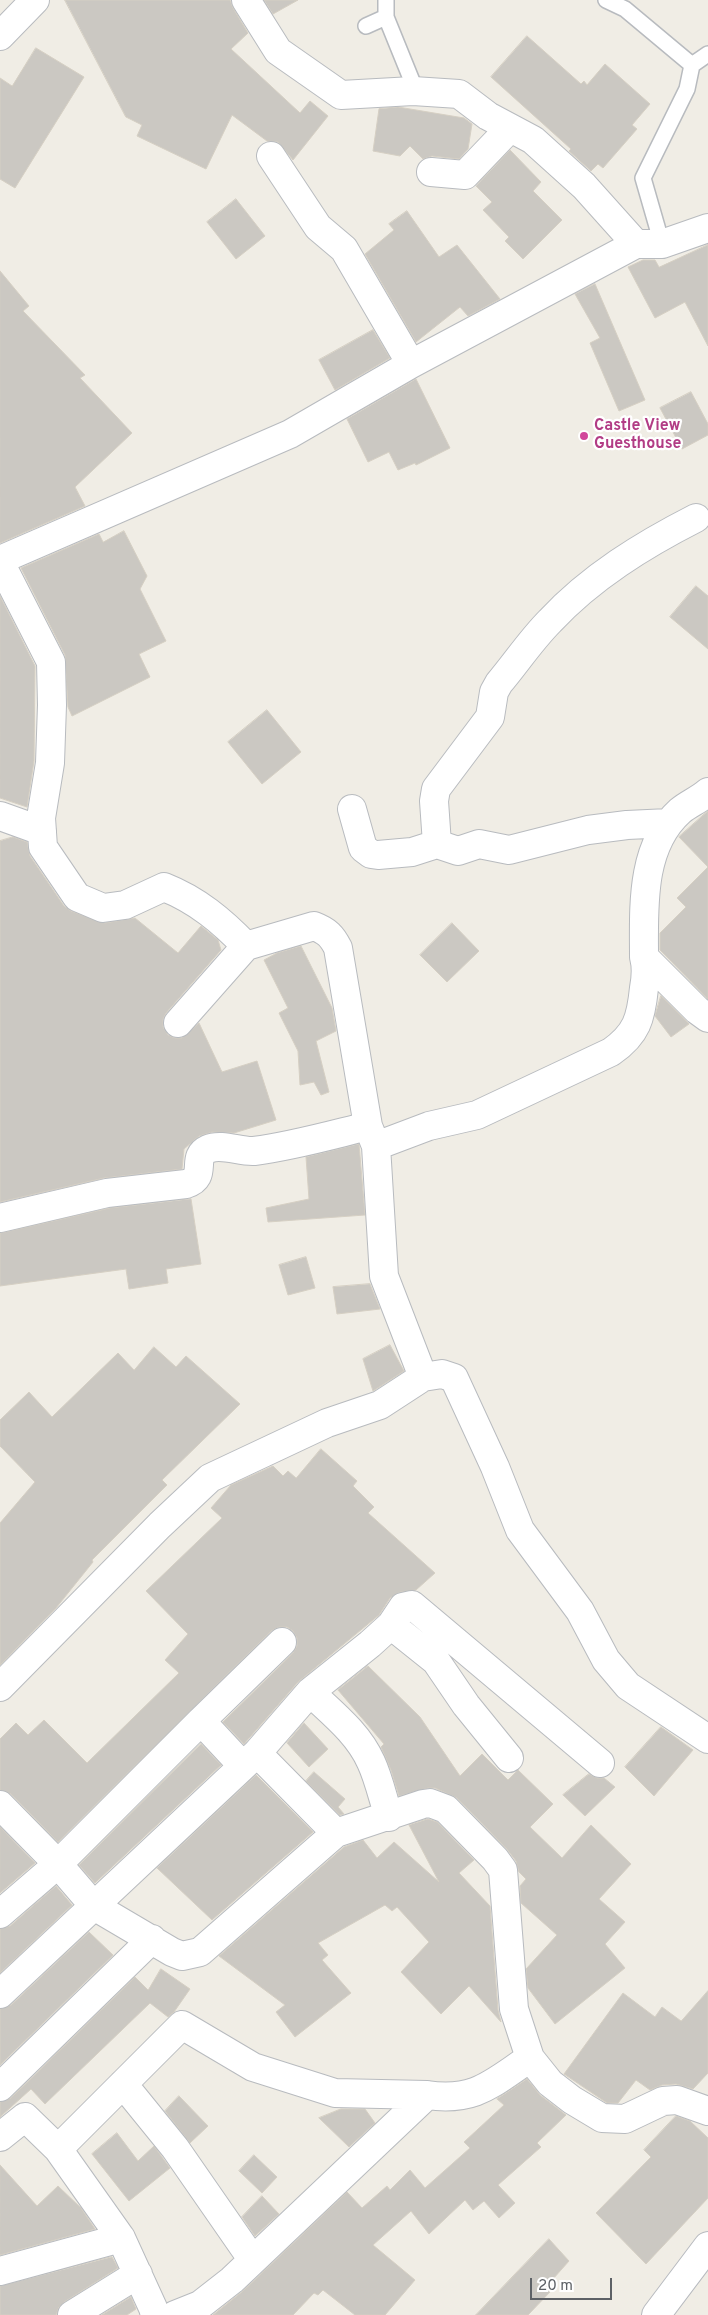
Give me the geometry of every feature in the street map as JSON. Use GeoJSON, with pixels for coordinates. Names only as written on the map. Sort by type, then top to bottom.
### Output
{"type":"FeatureCollection","features":[{"type":"Feature","properties":{"kind":"street"},"geometry":{"type":"LineString","coordinates":[[0,36],[35,0]]}},
{"type":"Feature","properties":{"kind":"street"},"geometry":{"type":"LineString","coordinates":[[246,0],[278,51],[341,95],[416,91],[459,94],[488,116],[533,140],[649,244]]}},
{"type":"Feature","properties":{"kind":"street"},"geometry":{"type":"LineString","coordinates":[[431,172],[465,175],[510,128]]}},
{"type":"Feature","properties":{"kind":"street"},"geometry":{"type":"LineString","coordinates":[[271,156],[318,227],[344,249],[411,364]]}},
{"type":"Feature","properties":{"kind":"street"},"geometry":{"type":"LineString","coordinates":[[246,946],[224,922],[185,896],[164,887],[125,904],[103,908],[77,897],[43,847],[41,818],[50,754],[51,662],[0,561],[290,434],[411,364],[649,244],[708,228]]}},
{"type":"Feature","properties":{"kind":"street"},"geometry":{"type":"LineString","coordinates":[[437,844],[434,801],[436,789],[490,717],[494,692],[499,683],[550,621],[607,571],[665,534],[696,518]]}},
{"type":"Feature","properties":{"kind":"street"},"geometry":{"type":"LineString","coordinates":[[0,1218],[107,1193],[194,1182],[198,1178],[200,1157],[206,1150],[215,1147],[252,1151],[304,1142],[372,1136],[477,1115],[611,1052],[626,1042],[641,1018],[647,967],[644,957],[645,892],[657,842],[680,810],[708,792]]}},
{"type":"Feature","properties":{"kind":"street"},"geometry":{"type":"LineString","coordinates":[[352,809],[360,843],[366,852],[371,854],[412,852],[437,844],[458,851],[479,844],[509,850],[588,830],[626,825],[669,823]]}},
{"type":"Feature","properties":{"kind":"street"},"geometry":{"type":"LineString","coordinates":[[0,816],[42,831]]}},
{"type":"Feature","properties":{"kind":"street"},"geometry":{"type":"LineString","coordinates":[[178,1023],[246,946],[314,926],[332,936],[338,948],[372,1136],[384,1276],[423,1377]]}},
{"type":"Feature","properties":{"kind":"street"},"geometry":{"type":"LineString","coordinates":[[644,957],[697,1010],[708,1018]]}},
{"type":"Feature","properties":{"kind":"street"},"geometry":{"type":"LineString","coordinates":[[0,1687],[160,1525],[210,1478],[327,1423],[380,1405],[423,1377],[442,1374],[454,1378],[495,1467],[520,1530],[580,1611],[606,1660],[628,1686],[708,1739]]}},
{"type":"Feature","properties":{"kind":"street"},"geometry":{"type":"LineString","coordinates":[[0,1994],[249,1759],[310,1692],[391,1625],[403,1607],[412,1605],[600,1763]]}},
{"type":"Feature","properties":{"kind":"street"},"geometry":{"type":"LineString","coordinates":[[391,1625],[436,1661],[466,1705],[509,1758]]}},
{"type":"Feature","properties":{"kind":"street"},"geometry":{"type":"LineString","coordinates":[[0,1914],[58,1864],[282,1642]]}},
{"type":"Feature","properties":{"kind":"street"},"geometry":{"type":"LineString","coordinates":[[310,1692],[340,1720],[362,1746],[372,1762],[389,1817]]}},
{"type":"Feature","properties":{"kind":"street"},"geometry":{"type":"LineString","coordinates":[[201,1721],[336,1832]]}},
{"type":"Feature","properties":{"kind":"street"},"geometry":{"type":"LineString","coordinates":[[0,1805],[58,1864],[94,1906],[182,1956],[200,1952],[336,1832],[430,1803],[446,1809],[495,1858],[503,1870],[514,2009],[530,2058],[550,2083],[572,2100],[602,2118],[625,2119],[663,2101],[678,2100],[708,2111]]}},
{"type":"Feature","properties":{"kind":"street"},"geometry":{"type":"LineString","coordinates":[[0,2087],[152,1939]]}},
{"type":"Feature","properties":{"kind":"street"},"geometry":{"type":"LineString","coordinates":[[58,2149],[182,2025],[253,2067],[335,2092],[441,2097],[473,2094],[530,2058]]}},
{"type":"Feature","properties":{"kind":"street"},"geometry":{"type":"LineString","coordinates":[[123,2084],[175,2148],[252,2259]]}},
{"type":"Feature","properties":{"kind":"street"},"geometry":{"type":"LineString","coordinates":[[0,2094],[58,2149],[121,2238],[138,2274],[164,2313],[200,2306],[232,2280],[427,2095]]}},
{"type":"Feature","properties":{"kind":"street"},"geometry":{"type":"LineString","coordinates":[[0,2137],[25,2117]]}},
{"type":"Feature","properties":{"kind":"street"},"geometry":{"type":"LineString","coordinates":[[0,2271],[121,2238]]}},
{"type":"Feature","properties":{"kind":"street"},"geometry":{"type":"LineString","coordinates":[[656,2315],[708,2246]]}},
{"type":"Feature","properties":{"kind":"street"},"geometry":{"type":"LineString","coordinates":[[72,2315],[138,2274]]}},
{"type":"Feature","properties":{"kind":"lane"},"geometry":{"type":"LineString","coordinates":[[386,0],[386,17],[416,91]]}},
{"type":"Feature","properties":{"kind":"lane"},"geometry":{"type":"LineString","coordinates":[[606,0],[625,9],[692,65]]}},
{"type":"Feature","properties":{"kind":"lane"},"geometry":{"type":"LineString","coordinates":[[366,26],[386,17]]}},
{"type":"Feature","properties":{"kind":"lane"},"geometry":{"type":"LineString","coordinates":[[649,244],[643,178],[687,89],[692,65],[708,54]]}},
{"type":"Feature","properties":{"kind":"building"},"geometry":{"type":"Polygon","coordinates":[[[65,0],[230,0],[248,33],[231,49],[300,113],[310,101],[328,116],[293,160],[278,142],[267,141],[232,115],[206,169],[137,136],[142,125],[126,117],[65,0]]]}},
{"type":"Feature","properties":{"kind":"building"},"geometry":{"type":"Polygon","coordinates":[[[264,0],[298,0],[273,14],[264,0]]]}},
{"type":"Feature","properties":{"kind":"building"},"geometry":{"type":"Polygon","coordinates":[[[527,36],[581,84],[584,81],[587,85],[605,64],[650,104],[632,125],[637,129],[603,168],[598,164],[591,171],[569,151],[571,149],[491,77],[527,36]]]}},
{"type":"Feature","properties":{"kind":"building"},"geometry":{"type":"Polygon","coordinates":[[[36,48],[84,77],[15,188],[0,179],[0,78],[12,86],[36,48]]]}},
{"type":"Feature","properties":{"kind":"building"},"geometry":{"type":"Polygon","coordinates":[[[398,107],[464,118],[472,124],[468,149],[459,159],[432,156],[423,159],[410,146],[400,156],[373,151],[379,109],[398,107]]]}},
{"type":"Feature","properties":{"kind":"building"},"geometry":{"type":"Polygon","coordinates":[[[510,150],[541,182],[533,191],[562,220],[523,259],[505,241],[509,237],[483,210],[492,202],[476,186],[510,150]]]}},
{"type":"Feature","properties":{"kind":"building"},"geometry":{"type":"Polygon","coordinates":[[[236,199],[265,236],[236,259],[207,222],[236,199]]]}},
{"type":"Feature","properties":{"kind":"building"},"geometry":{"type":"Polygon","coordinates":[[[407,211],[439,257],[457,245],[500,299],[468,316],[460,307],[416,342],[365,254],[394,230],[389,224],[407,211]]]}},
{"type":"Feature","properties":{"kind":"building"},"geometry":{"type":"Polygon","coordinates":[[[708,245],[708,346],[685,302],[655,318],[628,267],[643,260],[655,260],[659,267],[708,245]]]}},
{"type":"Feature","properties":{"kind":"building"},"geometry":{"type":"Polygon","coordinates":[[[0,271],[29,306],[23,311],[85,375],[80,378],[132,433],[75,487],[85,506],[0,543],[0,271]]]}},
{"type":"Feature","properties":{"kind":"building"},"geometry":{"type":"Polygon","coordinates":[[[595,284],[645,400],[619,411],[590,343],[600,338],[575,294],[595,284]]]}},
{"type":"Feature","properties":{"kind":"building"},"geometry":{"type":"Polygon","coordinates":[[[373,330],[390,358],[335,390],[319,360],[373,330]]]}},
{"type":"Feature","properties":{"kind":"building"},"geometry":{"type":"Polygon","coordinates":[[[416,379],[450,448],[416,465],[415,463],[398,470],[389,452],[368,462],[347,419],[416,379]]]}},
{"type":"Feature","properties":{"kind":"building"},"geometry":{"type":"Polygon","coordinates":[[[691,392],[708,424],[708,435],[682,449],[660,408],[691,392]]]}},
{"type":"Feature","properties":{"kind":"building"},"geometry":{"type":"Polygon","coordinates":[[[124,531],[147,576],[140,589],[166,641],[139,654],[150,677],[72,716],[68,707],[65,655],[21,568],[99,534],[103,542],[124,531]]]}},
{"type":"Feature","properties":{"kind":"building"},"geometry":{"type":"Polygon","coordinates":[[[696,586],[708,596],[708,649],[670,617],[696,586]]]}},
{"type":"Feature","properties":{"kind":"building"},"geometry":{"type":"Polygon","coordinates":[[[0,596],[35,666],[34,761],[27,807],[0,798],[0,596]]]}},
{"type":"Feature","properties":{"kind":"building"},"geometry":{"type":"Polygon","coordinates":[[[267,710],[301,752],[262,784],[228,742],[267,710]]]}},
{"type":"Feature","properties":{"kind":"building"},"geometry":{"type":"Polygon","coordinates":[[[708,811],[708,867],[679,837],[708,811]]]}},
{"type":"Feature","properties":{"kind":"building"},"geometry":{"type":"Polygon","coordinates":[[[13,837],[27,842],[30,856],[64,906],[71,911],[105,923],[135,918],[178,953],[201,926],[218,940],[221,950],[166,1013],[163,1019],[163,1027],[168,1035],[182,1038],[199,1023],[222,1072],[257,1061],[276,1120],[234,1133],[212,1132],[199,1136],[184,1149],[182,1169],[104,1178],[0,1202],[0,841],[13,837]]]}},
{"type":"Feature","properties":{"kind":"building"},"geometry":{"type":"Polygon","coordinates":[[[708,867],[708,999],[660,950],[660,933],[686,907],[677,898],[708,867]]]}},
{"type":"Feature","properties":{"kind":"building"},"geometry":{"type":"Polygon","coordinates":[[[452,923],[479,951],[447,982],[420,955],[452,923]]]}},
{"type":"Feature","properties":{"kind":"building"},"geometry":{"type":"Polygon","coordinates":[[[301,946],[332,1008],[336,1031],[316,1041],[329,1092],[321,1095],[314,1082],[300,1085],[298,1051],[279,1013],[288,1008],[264,960],[277,953],[301,946]]]}},
{"type":"Feature","properties":{"kind":"building"},"geometry":{"type":"Polygon","coordinates":[[[661,996],[689,1024],[671,1037],[655,1016],[661,996]]]}},
{"type":"Feature","properties":{"kind":"building"},"geometry":{"type":"Polygon","coordinates":[[[359,1144],[365,1215],[268,1222],[266,1208],[309,1199],[306,1157],[359,1144]]]}},
{"type":"Feature","properties":{"kind":"building"},"geometry":{"type":"Polygon","coordinates":[[[191,1199],[201,1264],[166,1269],[168,1283],[129,1289],[126,1269],[0,1286],[0,1233],[110,1208],[191,1199]]]}},
{"type":"Feature","properties":{"kind":"building"},"geometry":{"type":"Polygon","coordinates":[[[306,1257],[315,1288],[288,1295],[279,1265],[306,1257]]]}},
{"type":"Feature","properties":{"kind":"building"},"geometry":{"type":"Polygon","coordinates":[[[370,1284],[380,1309],[337,1314],[333,1287],[370,1284]]]}},
{"type":"Feature","properties":{"kind":"building"},"geometry":{"type":"Polygon","coordinates":[[[390,1345],[404,1371],[373,1391],[363,1359],[390,1345]]]}},
{"type":"Feature","properties":{"kind":"building"},"geometry":{"type":"Polygon","coordinates":[[[154,1347],[176,1367],[186,1356],[240,1404],[162,1480],[167,1485],[92,1560],[93,1562],[56,1608],[0,1665],[0,1523],[35,1482],[0,1446],[0,1420],[29,1392],[52,1417],[118,1353],[134,1370],[154,1347]]]}},
{"type":"Feature","properties":{"kind":"building"},"geometry":{"type":"Polygon","coordinates":[[[321,1449],[357,1481],[353,1486],[374,1507],[368,1513],[435,1573],[416,1590],[400,1592],[390,1598],[379,1615],[298,1682],[244,1744],[223,1722],[293,1653],[297,1646],[297,1638],[293,1631],[287,1627],[279,1627],[271,1631],[58,1842],[11,1794],[0,1790],[0,1739],[16,1723],[28,1735],[44,1720],[87,1763],[179,1673],[165,1660],[188,1634],[146,1591],[222,1518],[211,1508],[231,1485],[273,1466],[283,1476],[288,1471],[296,1478],[321,1449]]]}},
{"type":"Feature","properties":{"kind":"building"},"geometry":{"type":"Polygon","coordinates":[[[368,1666],[420,1717],[460,1776],[482,1754],[508,1780],[518,1770],[553,1804],[530,1827],[562,1858],[591,1825],[631,1864],[599,1899],[625,1922],[605,1944],[625,1968],[555,2024],[528,1988],[526,1969],[557,1935],[521,1903],[520,1886],[526,1879],[519,1872],[516,1861],[506,1848],[457,1798],[435,1788],[428,1788],[399,1796],[381,1747],[384,1744],[338,1690],[368,1666]]]}},
{"type":"Feature","properties":{"kind":"building"},"geometry":{"type":"Polygon","coordinates":[[[304,1723],[328,1749],[309,1767],[287,1743],[304,1723]]]}},
{"type":"Feature","properties":{"kind":"building"},"geometry":{"type":"Polygon","coordinates":[[[661,1727],[693,1750],[654,1796],[625,1767],[661,1727]]]}},
{"type":"Feature","properties":{"kind":"building"},"geometry":{"type":"Polygon","coordinates":[[[201,1744],[221,1765],[95,1883],[79,1865],[201,1744]]]}},
{"type":"Feature","properties":{"kind":"building"},"geometry":{"type":"Polygon","coordinates":[[[314,1772],[345,1799],[338,1807],[344,1814],[340,1815],[306,1781],[314,1772]]]}},
{"type":"Feature","properties":{"kind":"building"},"geometry":{"type":"Polygon","coordinates":[[[589,1774],[597,1778],[604,1778],[615,1787],[585,1816],[563,1795],[589,1774]]]}},
{"type":"Feature","properties":{"kind":"building"},"geometry":{"type":"Polygon","coordinates":[[[256,1775],[313,1832],[212,1920],[157,1868],[256,1775]]]}},
{"type":"Feature","properties":{"kind":"building"},"geometry":{"type":"Polygon","coordinates":[[[428,1819],[437,1822],[474,1860],[459,1873],[490,1906],[498,2010],[501,2022],[469,1986],[441,2014],[401,1972],[429,1942],[397,1907],[392,1911],[385,1905],[318,1943],[328,1955],[322,1960],[351,1993],[295,2037],[276,2012],[285,2005],[219,1956],[344,1847],[363,1840],[377,1858],[394,1842],[439,1882],[409,1825],[428,1819]]]}},
{"type":"Feature","properties":{"kind":"building"},"geometry":{"type":"Polygon","coordinates":[[[0,1827],[35,1863],[0,1893],[0,1827]]]}},
{"type":"Feature","properties":{"kind":"building"},"geometry":{"type":"Polygon","coordinates":[[[56,1886],[72,1905],[0,1973],[0,1929],[10,1926],[56,1886]]]}},
{"type":"Feature","properties":{"kind":"building"},"geometry":{"type":"Polygon","coordinates":[[[89,1932],[113,1955],[0,2065],[0,2009],[11,2005],[89,1932]]]}},
{"type":"Feature","properties":{"kind":"building"},"geometry":{"type":"Polygon","coordinates":[[[161,1969],[190,1989],[174,2012],[168,2017],[150,2003],[45,2104],[31,2089],[0,2117],[0,2102],[11,2098],[135,1977],[148,1990],[161,1969]]]}},
{"type":"Feature","properties":{"kind":"building"},"geometry":{"type":"Polygon","coordinates":[[[708,1991],[708,2073],[693,2089],[676,2084],[662,2085],[650,2090],[636,2080],[618,2103],[607,2103],[564,2074],[623,1993],[655,2017],[662,2007],[681,2021],[708,1991]]]}},
{"type":"Feature","properties":{"kind":"building"},"geometry":{"type":"Polygon","coordinates":[[[527,2079],[540,2095],[566,2115],[537,2143],[541,2147],[498,2185],[515,2203],[499,2218],[484,2201],[473,2210],[465,2200],[429,2234],[411,2211],[373,2245],[415,2280],[385,2315],[355,2315],[323,2290],[318,2295],[314,2293],[293,2315],[213,2315],[243,2291],[347,2192],[362,2208],[387,2186],[390,2190],[410,2170],[425,2188],[470,2148],[464,2142],[504,2105],[497,2099],[527,2079]]]}},
{"type":"Feature","properties":{"kind":"building"},"geometry":{"type":"Polygon","coordinates":[[[179,2096],[208,2126],[190,2143],[165,2111],[179,2096]]]}},
{"type":"Feature","properties":{"kind":"building"},"geometry":{"type":"Polygon","coordinates":[[[341,2109],[365,2109],[375,2123],[349,2147],[319,2118],[341,2109]]]}},
{"type":"Feature","properties":{"kind":"building"},"geometry":{"type":"Polygon","coordinates":[[[676,2116],[690,2121],[708,2138],[708,2198],[646,2264],[596,2213],[651,2157],[644,2150],[676,2116]]]}},
{"type":"Feature","properties":{"kind":"building"},"geometry":{"type":"Polygon","coordinates":[[[117,2133],[138,2161],[154,2146],[170,2168],[129,2201],[92,2154],[117,2133]]]}},
{"type":"Feature","properties":{"kind":"building"},"geometry":{"type":"Polygon","coordinates":[[[254,2155],[277,2177],[262,2193],[239,2171],[254,2155]]]}},
{"type":"Feature","properties":{"kind":"building"},"geometry":{"type":"Polygon","coordinates":[[[0,2165],[37,2206],[58,2186],[81,2208],[95,2229],[0,2255],[0,2165]]]}},
{"type":"Feature","properties":{"kind":"building"},"geometry":{"type":"Polygon","coordinates":[[[262,2196],[279,2214],[255,2236],[242,2217],[262,2196]]]}},
{"type":"Feature","properties":{"kind":"building"},"geometry":{"type":"Polygon","coordinates":[[[549,2239],[569,2261],[545,2288],[550,2292],[528,2315],[476,2315],[549,2239]]]}},
{"type":"Feature","properties":{"kind":"building"},"geometry":{"type":"Polygon","coordinates":[[[112,2257],[118,2268],[64,2302],[59,2307],[56,2315],[0,2315],[0,2286],[112,2257]]]}},
{"type":"Feature","properties":{"kind":"building"},"geometry":{"type":"Polygon","coordinates":[[[131,2297],[136,2309],[127,2315],[102,2315],[131,2297]]]}},
{"type":"Feature","properties":{"kind":"place","name":"Castle View Guesthouse"},"geometry":{"type":"Point","coordinates":[584,436]}}]}
